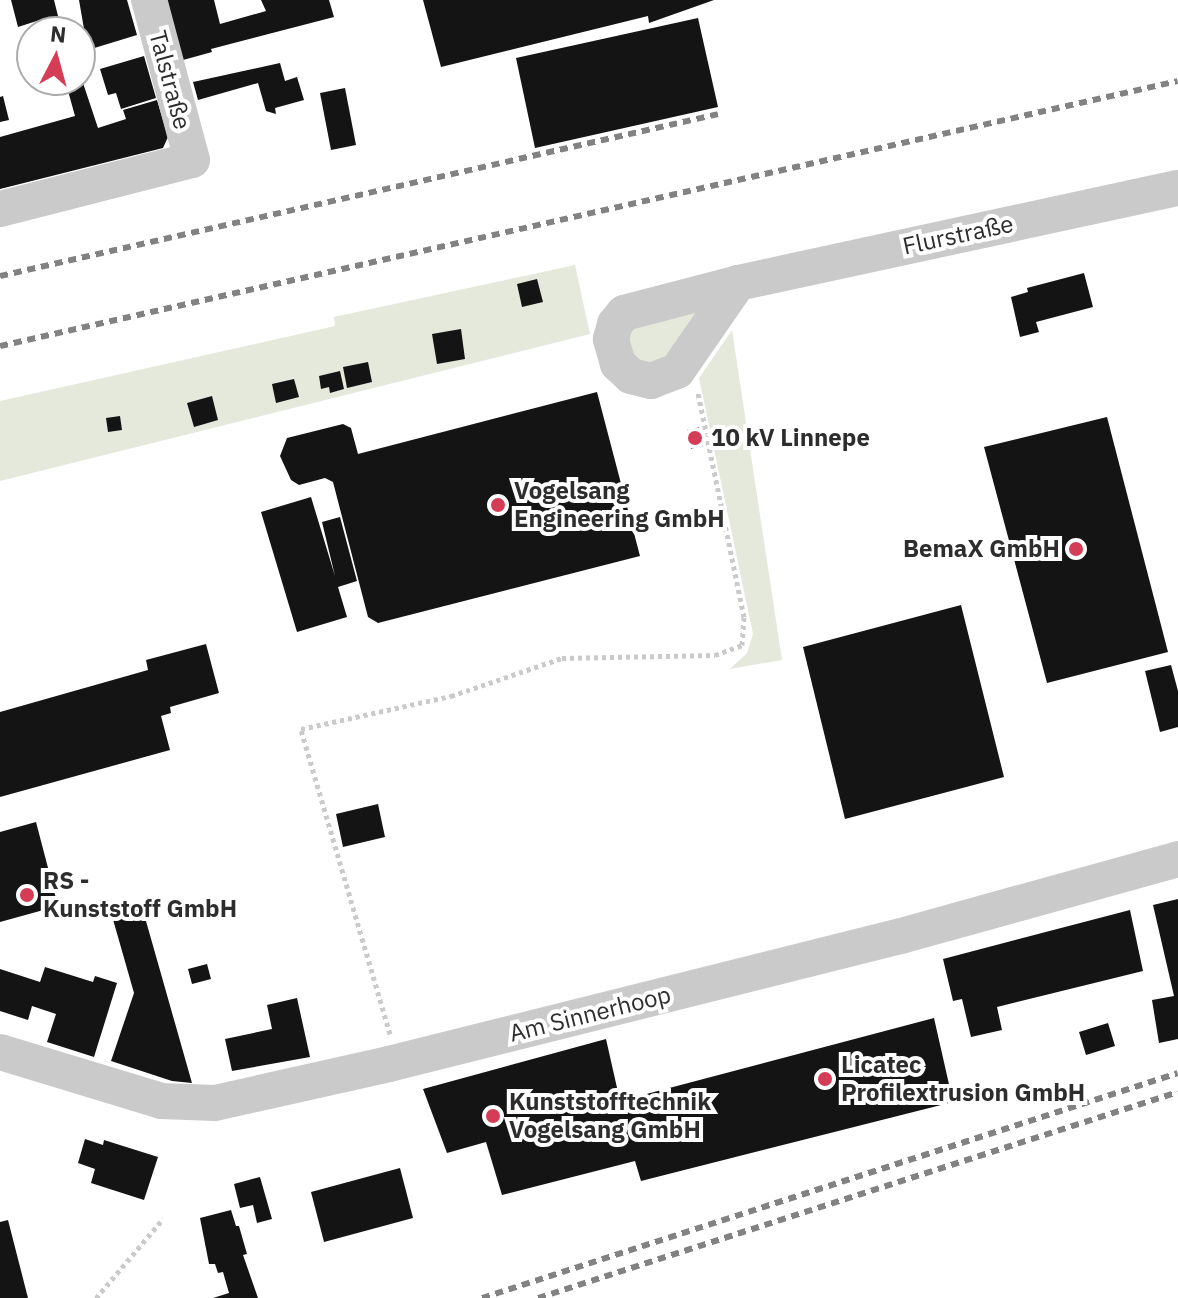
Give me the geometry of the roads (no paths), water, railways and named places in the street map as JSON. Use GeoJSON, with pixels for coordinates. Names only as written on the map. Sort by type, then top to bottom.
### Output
{"type":"FeatureCollection","features":[{"type":"Feature","properties":{"kind":"street","name":"Talstraße"},"geometry":{"type":"LineString","coordinates":[[0,209],[192,160],[149,0]]}},
{"type":"Feature","properties":{"kind":"street","name":"Flurstraße"},"geometry":{"type":"LineString","coordinates":[[738,283],[690,356],[667,377],[638,379],[623,370],[612,351],[615,324],[624,313],[738,283],[1178,188]]}},
{"type":"Feature","properties":{"kind":"street","name":"Am Sinnerhoop"},"geometry":{"type":"LineString","coordinates":[[0,1052],[161,1101],[215,1103],[398,1061],[901,936],[1178,859]]}},
{"type":"Feature","properties":{"kind":"railway"},"geometry":{"type":"LineString","coordinates":[[0,346],[1178,81]]}},
{"type":"Feature","properties":{"kind":"railway"},"geometry":{"type":"LineString","coordinates":[[0,276],[718,114]]}},
{"type":"Feature","properties":{"kind":"railway"},"geometry":{"type":"LineString","coordinates":[[482,1298],[1178,1073]]}},
{"type":"Feature","properties":{"kind":"railway"},"geometry":{"type":"LineString","coordinates":[[538,1298],[1178,1092]]}},
{"type":"Feature","properties":{"kind":"place","name":"10 kV Linnepe"},"geometry":{"type":"Point","coordinates":[695,438]}},
{"type":"Feature","properties":{"kind":"place","name":"Vogelsang Engineering GmbH"},"geometry":{"type":"Point","coordinates":[498,505]}},
{"type":"Feature","properties":{"kind":"place","name":"BemaX GmbH"},"geometry":{"type":"Point","coordinates":[1076,549]}},
{"type":"Feature","properties":{"kind":"place","name":"RS - Kunststoff GmbH"},"geometry":{"type":"Point","coordinates":[27,895]}},
{"type":"Feature","properties":{"kind":"place","name":"Licatec Profilextrusion GmbH"},"geometry":{"type":"Point","coordinates":[825,1079]}},
{"type":"Feature","properties":{"kind":"place","name":"Kunststofftechnik Vogelsang GmbH"},"geometry":{"type":"Point","coordinates":[493,1116]}}]}
